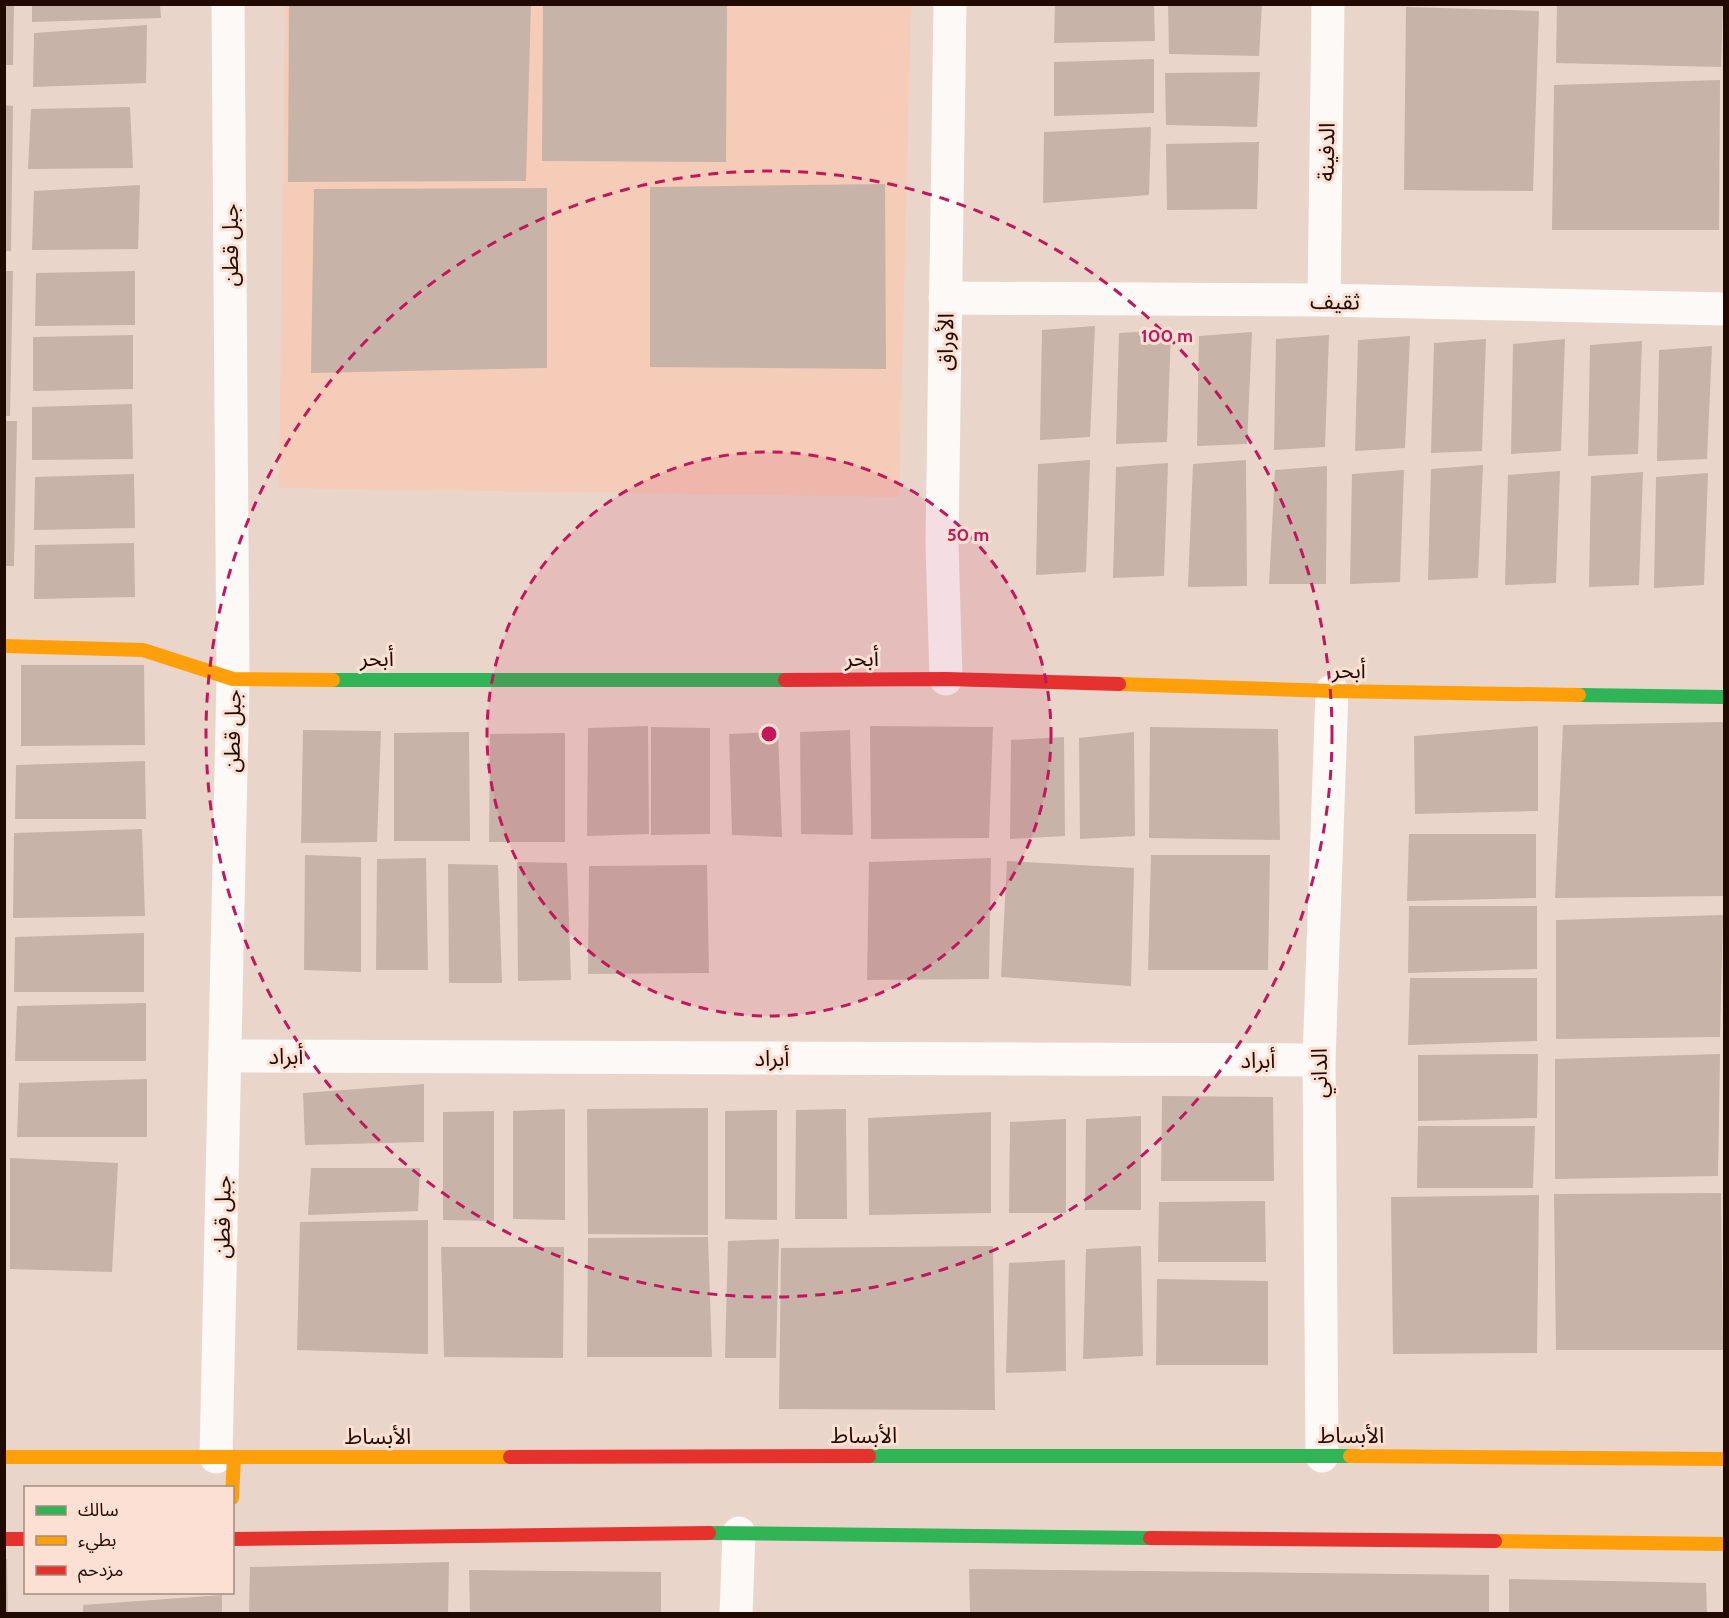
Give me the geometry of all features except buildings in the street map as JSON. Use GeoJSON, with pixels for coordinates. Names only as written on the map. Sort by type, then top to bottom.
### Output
{"type":"FeatureCollection","features":[{"type":"Feature","properties":{"kind":"street","name":"جبل قطن"},"geometry":{"type":"LineString","coordinates":[[225,1457],[225,1056],[232,679],[228,4]]}},
{"type":"Feature","properties":{"kind":"street","name":"الأوراق"},"geometry":{"type":"LineString","coordinates":[[946,679],[942,543],[950,4]]}},
{"type":"Feature","properties":{"kind":"street","name":"الدفينة"},"geometry":{"type":"LineString","coordinates":[[1324,300],[1328,4]]}},
{"type":"Feature","properties":{"kind":"street","name":"ثقيف"},"geometry":{"type":"LineString","coordinates":[[945,298],[1324,300],[1725,309]]}},
{"type":"Feature","properties":{"kind":"street","name":"أبحر"},"geometry":{"type":"LineString","coordinates":[[4,646],[143,650],[232,679],[553,681],[946,679],[1332,691],[1725,697]]}},
{"type":"Feature","properties":{"kind":"street","name":"الداني"},"geometry":{"type":"LineString","coordinates":[[1322,1456],[1319,1060],[1332,691]]}},
{"type":"Feature","properties":{"kind":"street","name":"أبراد"},"geometry":{"type":"LineString","coordinates":[[225,1056],[1319,1060]]}},
{"type":"Feature","properties":{"kind":"street","name":"الأبساط"},"geometry":{"type":"LineString","coordinates":[[4,1457],[1322,1456],[1725,1459]]}},
{"type":"Feature","properties":{"kind":"street"},"geometry":{"type":"LineString","coordinates":[[225,1457],[230,1486]]}},
{"type":"Feature","properties":{"kind":"street"},"geometry":{"type":"LineString","coordinates":[[234,1539],[739,1533],[1725,1544]]}},
{"type":"Feature","properties":{"kind":"street"},"geometry":{"type":"LineString","coordinates":[[736,1614],[739,1533]]}},
{"type":"Feature","properties":{"kind":"street"},"geometry":{"type":"LineString","coordinates":[[4,1539],[24,1539]]}},
{"type":"Feature","properties":{"kind":"shaded area"},"geometry":{"type":"Polygon","coordinates":[[[285,5],[911,5],[899,497],[279,488],[285,5]]]}},
{"type":"Feature","properties":{"kind":"traffic: fast"},"geometry":{"type":"LineString","coordinates":[[333,680],[785,680]]}},
{"type":"Feature","properties":{"kind":"traffic: fast"},"geometry":{"type":"LineString","coordinates":[[1579,695],[1724,697]]}},
{"type":"Feature","properties":{"kind":"traffic: fast"},"geometry":{"type":"LineString","coordinates":[[869,1456],[1350,1456]]}},
{"type":"Feature","properties":{"kind":"traffic: fast"},"geometry":{"type":"LineString","coordinates":[[709,1533],[1150,1538]]}},
{"type":"Feature","properties":{"kind":"traffic: slow"},"geometry":{"type":"LineString","coordinates":[[4,646],[143,650],[233,679],[333,680]]}},
{"type":"Feature","properties":{"kind":"traffic: slow"},"geometry":{"type":"LineString","coordinates":[[1119,684],[1332,691],[1579,695]]}},
{"type":"Feature","properties":{"kind":"traffic: slow"},"geometry":{"type":"LineString","coordinates":[[1350,1456],[1724,1459]]}},
{"type":"Feature","properties":{"kind":"traffic: slow"},"geometry":{"type":"LineString","coordinates":[[4,1457],[510,1457]]}},
{"type":"Feature","properties":{"kind":"traffic: slow"},"geometry":{"type":"LineString","coordinates":[[233,1486],[234,1457]]}},
{"type":"Feature","properties":{"kind":"traffic: slow"},"geometry":{"type":"LineString","coordinates":[[1495,1541],[1724,1544]]}},
{"type":"Feature","properties":{"kind":"traffic: jam"},"geometry":{"type":"LineString","coordinates":[[785,680],[946,679],[1119,684]]}},
{"type":"Feature","properties":{"kind":"traffic: jam"},"geometry":{"type":"LineString","coordinates":[[510,1457],[869,1456]]}},
{"type":"Feature","properties":{"kind":"traffic: jam"},"geometry":{"type":"LineString","coordinates":[[234,1539],[709,1533]]}},
{"type":"Feature","properties":{"kind":"traffic: jam"},"geometry":{"type":"LineString","coordinates":[[1150,1538],[1495,1541]]}},
{"type":"Feature","properties":{"kind":"traffic: jam"},"geometry":{"type":"LineString","coordinates":[[4,1539],[24,1539]]}}]}
